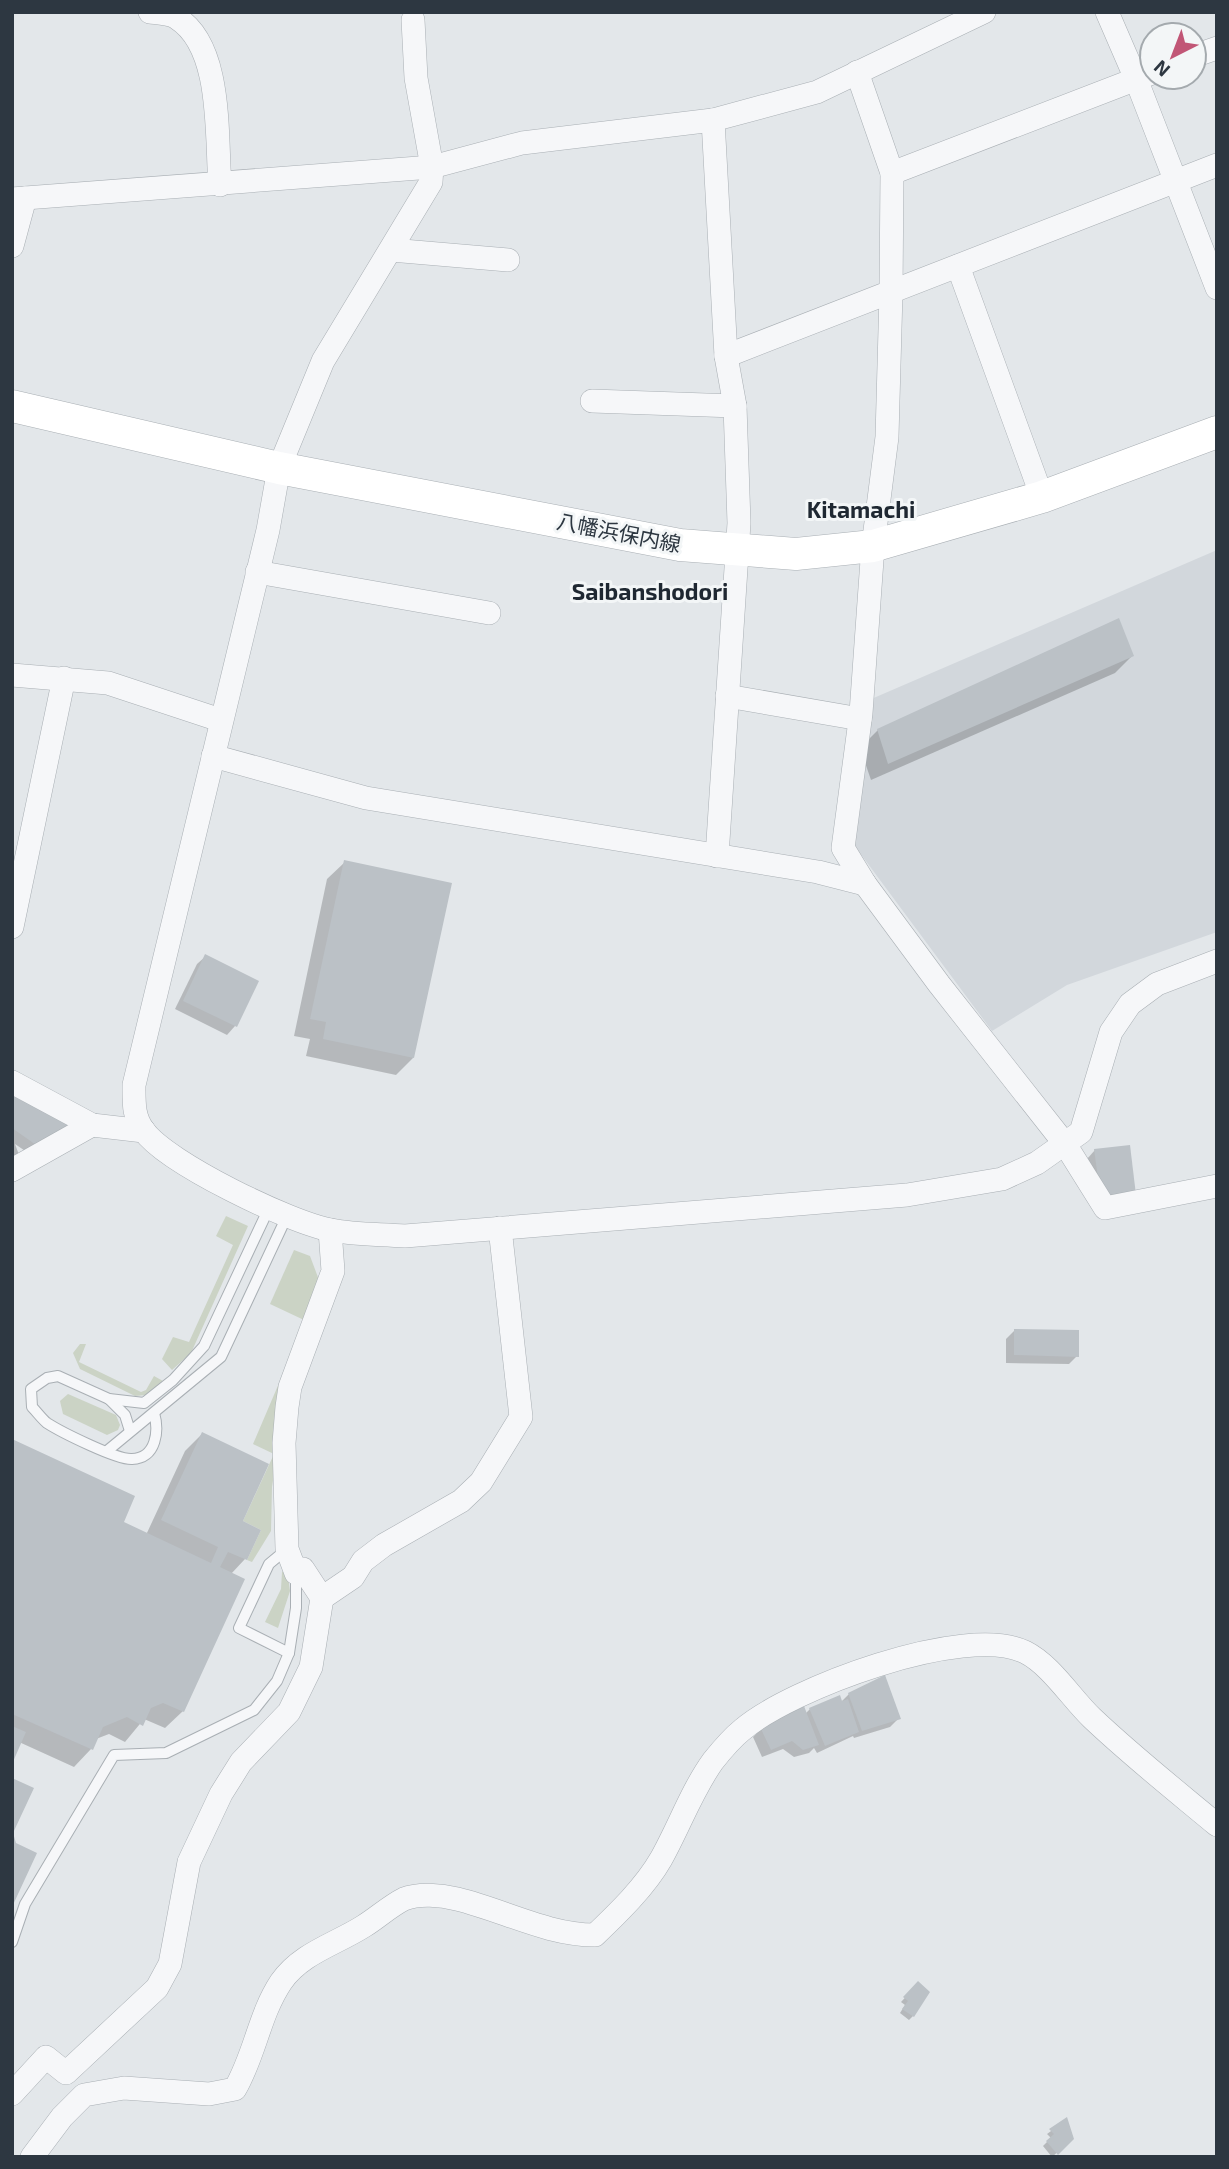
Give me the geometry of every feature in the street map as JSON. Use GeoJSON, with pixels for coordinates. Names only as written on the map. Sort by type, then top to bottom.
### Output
{"type":"FeatureCollection","features":[{"type":"Feature","properties":{"kind":"main road","name":"八幡浜保内線"},"geometry":{"type":"LineString","coordinates":[[12,406],[279,468],[680,545],[796,554],[873,546],[1042,497],[1217,432]]}},
{"type":"Feature","properties":{"kind":"street"},"geometry":{"type":"LineString","coordinates":[[150,12],[175,16],[196,35],[211,69],[220,185]]}},
{"type":"Feature","properties":{"kind":"street"},"geometry":{"type":"LineString","coordinates":[[12,246],[16,241],[19,199],[432,167],[522,143],[713,120],[817,92],[984,12]]}},
{"type":"Feature","properties":{"kind":"street"},"geometry":{"type":"LineString","coordinates":[[1107,12],[1138,66]]}},
{"type":"Feature","properties":{"kind":"street"},"geometry":{"type":"LineString","coordinates":[[413,20],[416,78],[432,167],[430,182],[323,360],[279,468],[257,572],[134,1085],[135,1114],[144,1131],[166,1153],[278,1212],[330,1230],[405,1236],[907,1195],[1002,1180],[1037,1163],[1081,1132],[1111,1032],[1130,1004],[1157,984],[1217,961]]}},
{"type":"Feature","properties":{"kind":"street"},"geometry":{"type":"LineString","coordinates":[[857,72],[892,173],[891,293],[887,437],[873,546],[860,719],[843,848],[865,884],[1065,1144],[1105,1208],[1217,1186]]}},
{"type":"Feature","properties":{"kind":"street"},"geometry":{"type":"LineString","coordinates":[[892,173],[1138,78]]}},
{"type":"Feature","properties":{"kind":"street"},"geometry":{"type":"LineString","coordinates":[[1148,91],[1175,181],[1217,288]]}},
{"type":"Feature","properties":{"kind":"street"},"geometry":{"type":"LineString","coordinates":[[713,120],[726,356],[735,406],[739,523],[717,856]]}},
{"type":"Feature","properties":{"kind":"street"},"geometry":{"type":"LineString","coordinates":[[726,356],[1217,165]]}},
{"type":"Feature","properties":{"kind":"street"},"geometry":{"type":"LineString","coordinates":[[391,250],[508,260]]}},
{"type":"Feature","properties":{"kind":"street"},"geometry":{"type":"LineString","coordinates":[[958,266],[1042,497]]}},
{"type":"Feature","properties":{"kind":"street"},"geometry":{"type":"LineString","coordinates":[[592,401],[735,406]]}},
{"type":"Feature","properties":{"kind":"street"},"geometry":{"type":"LineString","coordinates":[[257,572],[489,613]]}},
{"type":"Feature","properties":{"kind":"street"},"geometry":{"type":"LineString","coordinates":[[12,675],[108,683],[220,720]]}},
{"type":"Feature","properties":{"kind":"street"},"geometry":{"type":"LineString","coordinates":[[12,928],[64,678]]}},
{"type":"Feature","properties":{"kind":"street"},"geometry":{"type":"LineString","coordinates":[[727,696],[860,719]]}},
{"type":"Feature","properties":{"kind":"street"},"geometry":{"type":"LineString","coordinates":[[213,756],[366,798],[818,873],[865,884]]}},
{"type":"Feature","properties":{"kind":"street"},"geometry":{"type":"LineString","coordinates":[[12,1082],[92,1125],[144,1131]]}},
{"type":"Feature","properties":{"kind":"street"},"geometry":{"type":"LineString","coordinates":[[12,1170],[92,1125]]}},
{"type":"Feature","properties":{"kind":"street"},"geometry":{"type":"LineString","coordinates":[[322,1598],[353,1577],[363,1561],[384,1545],[461,1500],[481,1482],[521,1417],[500,1228]]}},
{"type":"Feature","properties":{"kind":"street"},"geometry":{"type":"LineString","coordinates":[[12,2094],[46,2057],[66,2073],[157,1988],[170,1964],[189,1862],[221,1794],[241,1762],[289,1712],[311,1667],[322,1598],[303,1569],[296,1573],[287,1549],[284,1443],[287,1407],[294,1375],[333,1271],[330,1230]]}},
{"type":"Feature","properties":{"kind":"street"},"geometry":{"type":"LineString","coordinates":[[32,2157],[84,2095],[124,2088],[209,2094],[235,2089],[249,2066],[261,2018],[282,1981],[304,1959],[362,1927],[405,1899],[424,1895],[455,1898],[573,1935],[595,1935],[617,1914],[659,1862],[713,1761],[742,1729],[785,1703],[880,1664],[940,1648],[995,1645],[1024,1652],[1046,1668],[1106,1731],[1217,1825]]}},
{"type":"Feature","properties":{"kind":"lane"},"geometry":{"type":"LineString","coordinates":[[154,1413],[159,1430],[150,1450],[135,1460],[107,1451],[46,1423],[32,1408],[32,1389],[47,1378],[58,1376],[109,1399],[144,1403],[173,1380],[204,1346],[278,1212]]}},
{"type":"Feature","properties":{"kind":"lane"},"geometry":{"type":"LineString","coordinates":[[107,1451],[221,1357],[278,1212]]}},
{"type":"Feature","properties":{"kind":"lane"},"geometry":{"type":"LineString","coordinates":[[109,1399],[125,1416],[131,1431]]}},
{"type":"Feature","properties":{"kind":"lane"},"geometry":{"type":"LineString","coordinates":[[287,1549],[269,1564],[239,1628],[289,1653]]}},
{"type":"Feature","properties":{"kind":"lane"},"geometry":{"type":"LineString","coordinates":[[12,1942],[25,1904],[114,1755],[166,1753],[254,1710],[277,1681],[289,1653],[296,1608],[296,1573]]}},
{"type":"Feature","properties":{"kind":"shaded area"},"geometry":{"type":"Polygon","coordinates":[[[1217,550],[1217,932],[1067,985],[992,1031],[854,845],[869,700],[1217,550]]]}},
{"type":"Feature","properties":{"kind":"shaded area"},"geometry":{"type":"Polygon","coordinates":[[[226,1216],[248,1226],[191,1353],[172,1370],[162,1359],[173,1337],[189,1342],[233,1245],[216,1236],[226,1216]]]}},
{"type":"Feature","properties":{"kind":"shaded area"},"geometry":{"type":"Polygon","coordinates":[[[294,1250],[310,1256],[319,1280],[304,1320],[270,1304],[294,1250]]]}},
{"type":"Feature","properties":{"kind":"shaded area"},"geometry":{"type":"Polygon","coordinates":[[[80,1344],[86,1344],[79,1362],[141,1392],[146,1390],[154,1376],[163,1381],[147,1395],[135,1396],[80,1369],[73,1353],[80,1344]]]}},
{"type":"Feature","properties":{"kind":"shaded area"},"geometry":{"type":"Polygon","coordinates":[[[294,1348],[272,1487],[271,1531],[252,1562],[247,1560],[261,1530],[243,1521],[274,1454],[253,1444],[294,1348]]]}},
{"type":"Feature","properties":{"kind":"shaded area"},"geometry":{"type":"Polygon","coordinates":[[[68,1394],[116,1415],[120,1425],[118,1430],[107,1435],[63,1414],[60,1401],[68,1394]]]}},
{"type":"Feature","properties":{"kind":"shaded area"},"geometry":{"type":"Polygon","coordinates":[[[287,1569],[290,1591],[278,1628],[265,1622],[281,1589],[282,1572],[287,1569]]]}},
{"type":"Feature","properties":{"kind":"building"},"geometry":{"type":"Polygon","coordinates":[[[1119,618],[1134,656],[888,764],[877,729],[1119,618]]]}},
{"type":"Feature","properties":{"kind":"building"},"geometry":{"type":"Polygon","coordinates":[[[344,860],[452,883],[414,1058],[323,1039],[326,1022],[310,1019],[344,860]]]}},
{"type":"Feature","properties":{"kind":"building"},"geometry":{"type":"Polygon","coordinates":[[[205,954],[259,981],[237,1027],[183,1001],[205,954]]]}},
{"type":"Feature","properties":{"kind":"building"},"geometry":{"type":"Polygon","coordinates":[[[12,1094],[72,1126],[46,1152],[12,1128],[12,1094]]]}},
{"type":"Feature","properties":{"kind":"building"},"geometry":{"type":"Polygon","coordinates":[[[1130,1145],[1136,1195],[1101,1200],[1094,1149],[1130,1145]]]}},
{"type":"Feature","properties":{"kind":"building"},"geometry":{"type":"Polygon","coordinates":[[[1014,1329],[1079,1330],[1079,1357],[1014,1355],[1014,1329]]]}},
{"type":"Feature","properties":{"kind":"building"},"geometry":{"type":"Polygon","coordinates":[[[202,1432],[269,1464],[243,1521],[261,1530],[247,1560],[228,1552],[220,1567],[245,1579],[184,1712],[163,1703],[151,1708],[143,1726],[127,1717],[103,1727],[93,1750],[12,1714],[12,1439],[135,1496],[124,1522],[211,1563],[218,1547],[161,1520],[202,1432]]]}},
{"type":"Feature","properties":{"kind":"building"},"geometry":{"type":"Polygon","coordinates":[[[885,1675],[901,1719],[862,1731],[848,1693],[885,1675]]]}},
{"type":"Feature","properties":{"kind":"building"},"geometry":{"type":"Polygon","coordinates":[[[840,1695],[842,1701],[848,1699],[859,1732],[825,1746],[809,1708],[840,1695]]]}},
{"type":"Feature","properties":{"kind":"building"},"geometry":{"type":"Polygon","coordinates":[[[804,1706],[819,1745],[803,1750],[792,1741],[771,1750],[760,1727],[804,1706]]]}},
{"type":"Feature","properties":{"kind":"building"},"geometry":{"type":"Polygon","coordinates":[[[12,1726],[26,1732],[12,1764],[12,1726]]]}},
{"type":"Feature","properties":{"kind":"building"},"geometry":{"type":"Polygon","coordinates":[[[12,1778],[34,1788],[13,1833],[16,1843],[37,1853],[12,1907],[12,1778]]]}},
{"type":"Feature","properties":{"kind":"building"},"geometry":{"type":"Polygon","coordinates":[[[918,1981],[930,1992],[914,2017],[902,2009],[908,2001],[903,1997],[918,1981]]]}},
{"type":"Feature","properties":{"kind":"building"},"geometry":{"type":"Polygon","coordinates":[[[1067,2117],[1074,2139],[1058,2155],[1046,2141],[1054,2134],[1049,2129],[1067,2117]]]}},
{"type":"Feature","properties":{"kind":"district","name":"Kitamachi"},"geometry":{"type":"Point","coordinates":[861,509]}},
{"type":"Feature","properties":{"kind":"district","name":"Saibanshodori"},"geometry":{"type":"Point","coordinates":[650,591]}}]}
